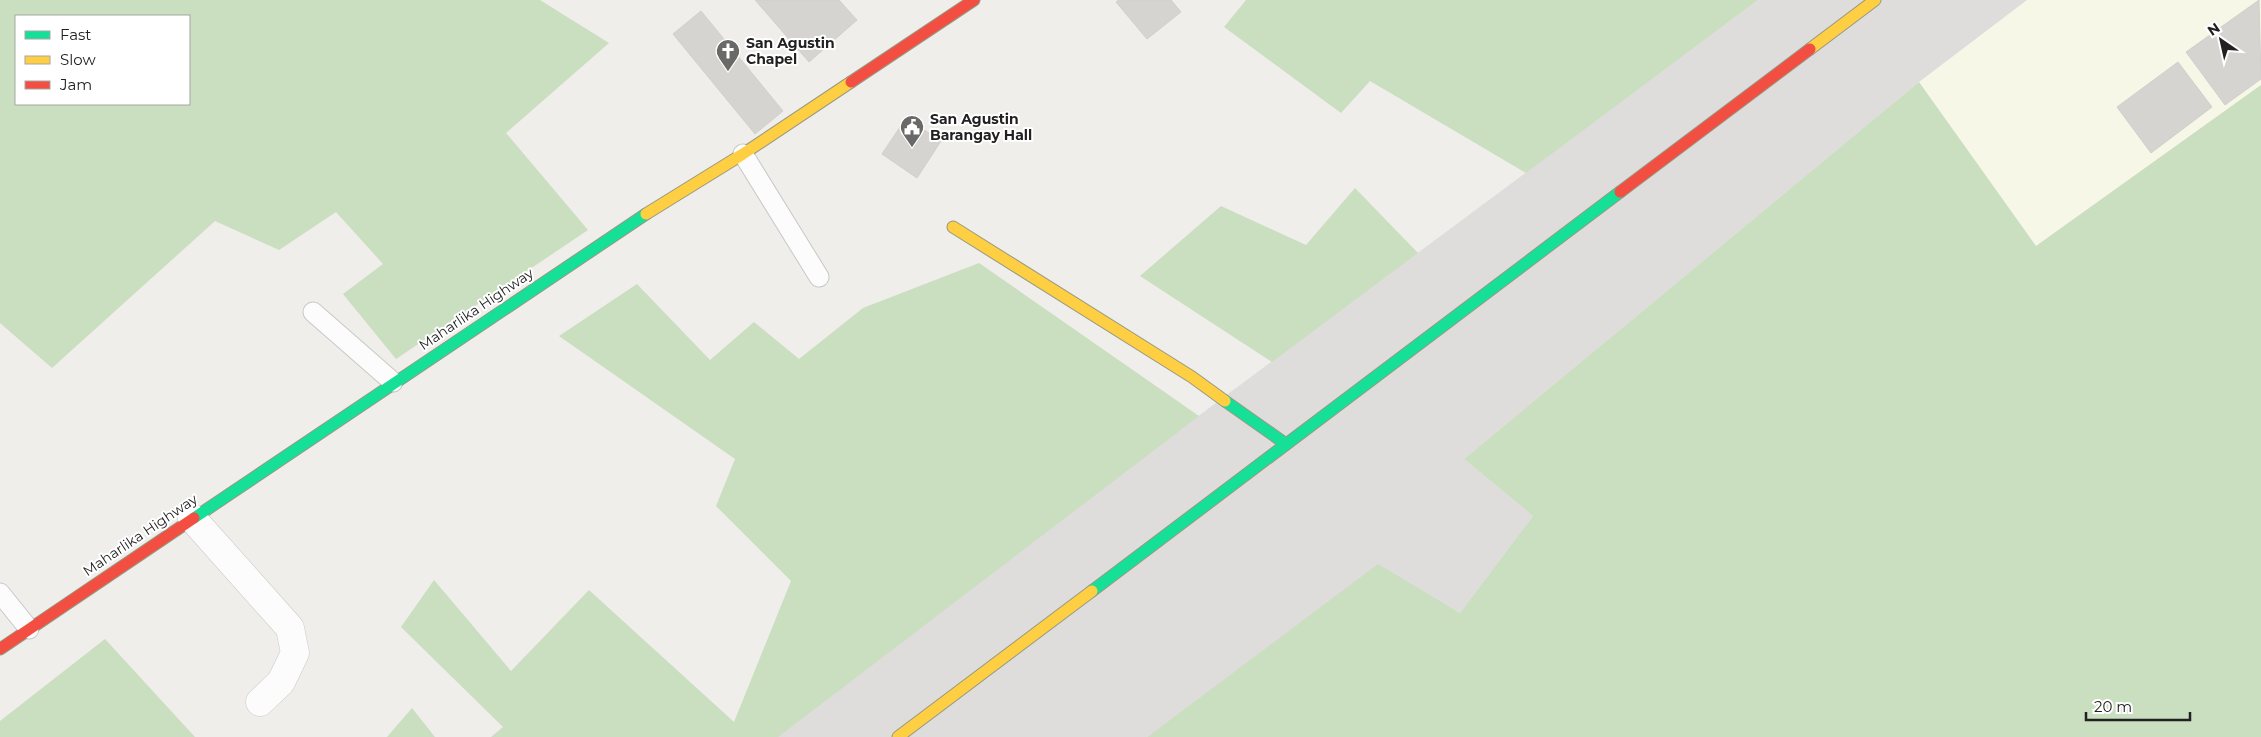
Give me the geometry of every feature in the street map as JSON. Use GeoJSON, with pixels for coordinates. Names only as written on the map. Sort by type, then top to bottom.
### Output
{"type":"FeatureCollection","features":[{"type":"Feature","properties":{"kind":"street","name":"Maharlika Highway"},"geometry":{"type":"LineString","coordinates":[[0,649],[393,382],[642,216],[743,154],[974,0]]}},
{"type":"Feature","properties":{"kind":"street"},"geometry":{"type":"LineString","coordinates":[[898,737],[1875,0]]}},
{"type":"Feature","properties":{"kind":"street"},"geometry":{"type":"LineString","coordinates":[[953,227],[1192,378],[1286,444]]}},
{"type":"Feature","properties":{"kind":"street"},"geometry":{"type":"LineString","coordinates":[[192,518],[290,628],[295,653],[281,682],[260,702]]}},
{"type":"Feature","properties":{"kind":"lane"},"geometry":{"type":"LineString","coordinates":[[743,154],[819,277]]}},
{"type":"Feature","properties":{"kind":"lane"},"geometry":{"type":"LineString","coordinates":[[313,312],[393,382]]}},
{"type":"Feature","properties":{"kind":"lane"},"geometry":{"type":"LineString","coordinates":[[0,593],[29,629]]}},
{"type":"Feature","properties":{"kind":"shaded area"},"geometry":{"type":"Polygon","coordinates":[[[1758,0],[2261,0],[2261,85],[1919,82],[1464,459],[1533,516],[1460,613],[1378,565],[1147,737],[777,737],[1158,446],[1758,0]]]}},
{"type":"Feature","properties":{"kind":"shaded area"},"geometry":{"type":"Polygon","coordinates":[[[2027,0],[2261,0],[2261,85],[2036,246],[1919,82],[2027,0]]]}},
{"type":"Feature","properties":{"kind":"green space"},"geometry":{"type":"Polygon","coordinates":[[[0,0],[540,0],[609,43],[506,133],[588,230],[396,359],[343,294],[383,264],[336,212],[279,250],[215,221],[52,368],[0,323],[0,0]]]}},
{"type":"Feature","properties":{"kind":"green space"},"geometry":{"type":"Polygon","coordinates":[[[1246,0],[1758,0],[1526,173],[1370,81],[1341,113],[1224,27],[1246,0]]]}},
{"type":"Feature","properties":{"kind":"green space"},"geometry":{"type":"Polygon","coordinates":[[[1919,82],[2036,246],[2261,85],[2261,737],[1147,737],[1378,564],[1460,613],[1533,516],[1464,459],[1919,82]]]}},
{"type":"Feature","properties":{"kind":"green space"},"geometry":{"type":"Polygon","coordinates":[[[1355,188],[1418,253],[1272,362],[1140,276],[1221,206],[1306,245],[1355,188]]]}},
{"type":"Feature","properties":{"kind":"green space"},"geometry":{"type":"Polygon","coordinates":[[[979,263],[1199,416],[778,737],[491,737],[503,727],[401,627],[434,580],[511,671],[589,590],[734,722],[791,581],[716,506],[735,459],[559,336],[637,284],[710,360],[754,322],[799,359],[863,308],[979,263]]]}},
{"type":"Feature","properties":{"kind":"green space"},"geometry":{"type":"Polygon","coordinates":[[[105,639],[195,737],[0,737],[0,721],[105,639]]]}},
{"type":"Feature","properties":{"kind":"green space"},"geometry":{"type":"Polygon","coordinates":[[[412,708],[435,737],[387,737],[412,708]]]}},
{"type":"Feature","properties":{"kind":"building"},"geometry":{"type":"Polygon","coordinates":[[[755,0],[839,0],[857,20],[809,62],[755,0]]]}},
{"type":"Feature","properties":{"kind":"building"},"geometry":{"type":"Polygon","coordinates":[[[1119,0],[1171,0],[1181,12],[1147,39],[1116,2],[1119,0]]]}},
{"type":"Feature","properties":{"kind":"building"},"geometry":{"type":"Polygon","coordinates":[[[2259,0],[2261,79],[2225,105],[2186,52],[2259,0]]]}},
{"type":"Feature","properties":{"kind":"building","name":"San Agustin Chapel"},"geometry":{"type":"Polygon","coordinates":[[[701,11],[783,111],[755,134],[673,34],[701,11]]]}},
{"type":"Feature","properties":{"kind":"building"},"geometry":{"type":"Polygon","coordinates":[[[2178,62],[2212,107],[2151,153],[2117,107],[2178,62]]]}},
{"type":"Feature","properties":{"kind":"building","name":"San Agustin Barangay Hall"},"geometry":{"type":"Polygon","coordinates":[[[906,118],[941,141],[917,178],[882,154],[906,118]]]}},
{"type":"Feature","properties":{"kind":"traffic: fast"},"geometry":{"type":"LineString","coordinates":[[1092,591],[1620,192]]}},
{"type":"Feature","properties":{"kind":"traffic: fast"},"geometry":{"type":"LineString","coordinates":[[194,518],[646,214]]}},
{"type":"Feature","properties":{"kind":"traffic: fast"},"geometry":{"type":"LineString","coordinates":[[1225,401],[1286,444]]}},
{"type":"Feature","properties":{"kind":"traffic: slow"},"geometry":{"type":"LineString","coordinates":[[1810,49],[1875,0]]}},
{"type":"Feature","properties":{"kind":"traffic: slow"},"geometry":{"type":"LineString","coordinates":[[646,214],[743,154],[851,82]]}},
{"type":"Feature","properties":{"kind":"traffic: slow"},"geometry":{"type":"LineString","coordinates":[[953,227],[1192,377],[1225,401]]}},
{"type":"Feature","properties":{"kind":"traffic: slow"},"geometry":{"type":"LineString","coordinates":[[898,737],[1092,591]]}},
{"type":"Feature","properties":{"kind":"traffic: jam"},"geometry":{"type":"LineString","coordinates":[[851,82],[974,0]]}},
{"type":"Feature","properties":{"kind":"traffic: jam"},"geometry":{"type":"LineString","coordinates":[[1620,192],[1810,49]]}},
{"type":"Feature","properties":{"kind":"traffic: jam"},"geometry":{"type":"LineString","coordinates":[[0,649],[194,518]]}},
{"type":"Feature","properties":{"kind":"place","name":"San Agustin Chapel"},"geometry":{"type":"Point","coordinates":[728,72]}},
{"type":"Feature","properties":{"kind":"place","name":"San Agustin Barangay Hall"},"geometry":{"type":"Point","coordinates":[912,148]}}]}
